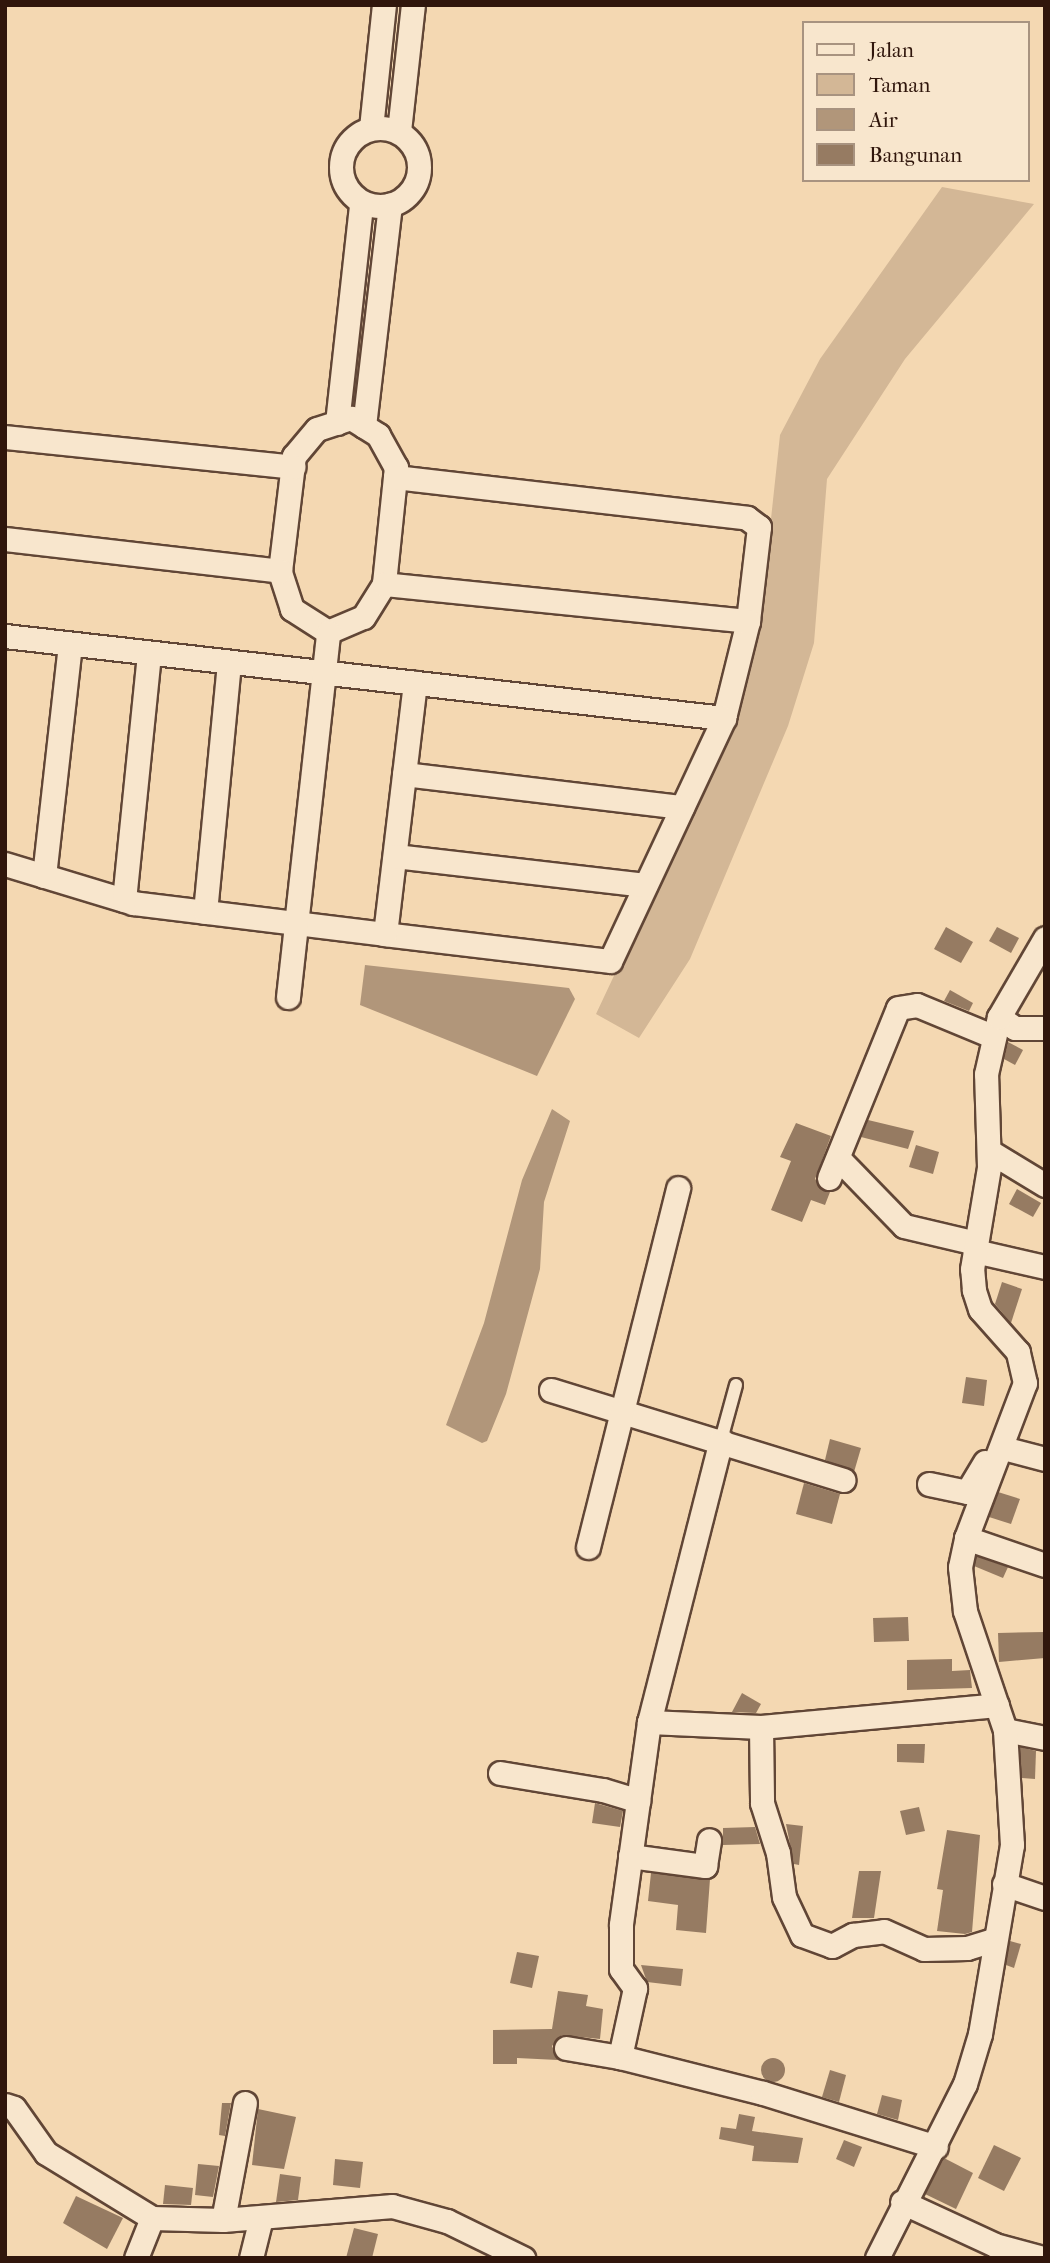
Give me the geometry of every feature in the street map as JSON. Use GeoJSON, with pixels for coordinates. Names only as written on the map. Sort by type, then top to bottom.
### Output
{"type":"FeatureCollection","features":[{"type":"Feature","properties":{"kind":"street"},"geometry":{"type":"LineString","coordinates":[[370,128],[384,5]]}},
{"type":"Feature","properties":{"kind":"street"},"geometry":{"type":"LineString","coordinates":[[399,131],[413,5]]}},
{"type":"Feature","properties":{"kind":"street"},"geometry":{"type":"LineString","coordinates":[[370,128],[399,131],[416,147],[419,171],[410,191],[390,205],[361,204],[341,182],[341,161],[350,141],[370,128]]}},
{"type":"Feature","properties":{"kind":"street"},"geometry":{"type":"LineString","coordinates":[[337,422],[361,204]]}},
{"type":"Feature","properties":{"kind":"street"},"geometry":{"type":"LineString","coordinates":[[364,426],[390,205]]}},
{"type":"Feature","properties":{"kind":"street"},"geometry":{"type":"LineString","coordinates":[[351,418],[378,435],[396,467],[384,584],[363,617],[328,632],[292,609],[280,571],[294,456],[317,429],[351,418]]}},
{"type":"Feature","properties":{"kind":"street"},"geometry":{"type":"LineString","coordinates":[[5,437],[293,467]]}},
{"type":"Feature","properties":{"kind":"street"},"geometry":{"type":"LineString","coordinates":[[5,864],[124,900],[610,961],[724,718],[748,621],[759,527],[747,517],[395,477]]}},
{"type":"Feature","properties":{"kind":"street"},"geometry":{"type":"LineString","coordinates":[[5,539],[280,571]]}},
{"type":"Feature","properties":{"kind":"street"},"geometry":{"type":"LineString","coordinates":[[384,584],[748,621]]}},
{"type":"Feature","properties":{"kind":"street"},"geometry":{"type":"LineString","coordinates":[[288,997],[328,632]]}},
{"type":"Feature","properties":{"kind":"street"},"geometry":{"type":"LineString","coordinates":[[5,636],[724,718]]}},
{"type":"Feature","properties":{"kind":"street"},"geometry":{"type":"LineString","coordinates":[[44,876],[70,644]]}},
{"type":"Feature","properties":{"kind":"street"},"geometry":{"type":"LineString","coordinates":[[124,900],[149,653]]}},
{"type":"Feature","properties":{"kind":"street"},"geometry":{"type":"LineString","coordinates":[[205,912],[229,662]]}},
{"type":"Feature","properties":{"kind":"street"},"geometry":{"type":"LineString","coordinates":[[386,934],[415,683]]}},
{"type":"Feature","properties":{"kind":"street"},"geometry":{"type":"LineString","coordinates":[[404,774],[682,807]]}},
{"type":"Feature","properties":{"kind":"street"},"geometry":{"type":"LineString","coordinates":[[395,856],[645,885]]}},
{"type":"Feature","properties":{"kind":"street"},"geometry":{"type":"LineString","coordinates":[[877,2258],[902,2202],[936,2147],[980,2034],[1012,1845],[1005,1730],[965,1611],[960,1567],[966,1538],[1000,1455],[1025,1383],[1018,1352],[980,1309],[976,1247],[989,1152],[985,1102],[995,1026],[1045,938]]}},
{"type":"Feature","properties":{"kind":"street"},"geometry":{"type":"LineString","coordinates":[[1045,1028],[995,1026],[917,1005],[898,1008],[834,1168],[904,1226],[1045,1268]]}},
{"type":"Feature","properties":{"kind":"street"},"geometry":{"type":"LineString","coordinates":[[989,1152],[1045,1185]]}},
{"type":"Feature","properties":{"kind":"street"},"geometry":{"type":"LineString","coordinates":[[588,1548],[625,1411],[678,1188]]}},
{"type":"Feature","properties":{"kind":"street"},"geometry":{"type":"LineString","coordinates":[[551,1390],[722,1440],[843,1480]]}},
{"type":"Feature","properties":{"kind":"street"},"geometry":{"type":"LineString","coordinates":[[620,2057],[635,1988],[620,1963],[630,1857],[649,1722],[722,1440]]}},
{"type":"Feature","properties":{"kind":"street"},"geometry":{"type":"LineString","coordinates":[[929,1484],[967,1492],[982,1463],[1000,1455],[1045,1459]]}},
{"type":"Feature","properties":{"kind":"street"},"geometry":{"type":"LineString","coordinates":[[966,1538],[1045,1565]]}},
{"type":"Feature","properties":{"kind":"street"},"geometry":{"type":"LineString","coordinates":[[649,1722],[761,1727],[997,1705]]}},
{"type":"Feature","properties":{"kind":"street"},"geometry":{"type":"LineString","coordinates":[[761,1727],[762,1802],[778,1853],[784,1897],[802,1935],[832,1947],[853,1935],[884,1931],[924,1950],[967,1948],[994,1940]]}},
{"type":"Feature","properties":{"kind":"street"},"geometry":{"type":"LineString","coordinates":[[1005,1730],[1045,1738]]}},
{"type":"Feature","properties":{"kind":"street"},"geometry":{"type":"LineString","coordinates":[[500,1773],[563,1794],[638,1801]]}},
{"type":"Feature","properties":{"kind":"street"},"geometry":{"type":"LineString","coordinates":[[630,1857],[705,1866],[709,1840]]}},
{"type":"Feature","properties":{"kind":"street"},"geometry":{"type":"LineString","coordinates":[[1004,1884],[1045,1898]]}},
{"type":"Feature","properties":{"kind":"street"},"geometry":{"type":"LineString","coordinates":[[566,2048],[620,2057],[762,2093],[936,2147]]}},
{"type":"Feature","properties":{"kind":"street"},"geometry":{"type":"LineString","coordinates":[[223,2220],[245,2103]]}},
{"type":"Feature","properties":{"kind":"street"},"geometry":{"type":"LineString","coordinates":[[5,2105],[14,2108],[46,2152],[152,2218],[223,2220],[405,2208],[523,2258]]}},
{"type":"Feature","properties":{"kind":"street"},"geometry":{"type":"LineString","coordinates":[[902,2202],[995,2245],[1043,2258]]}},
{"type":"Feature","properties":{"kind":"street"},"geometry":{"type":"LineString","coordinates":[[136,2258],[152,2218]]}},
{"type":"Feature","properties":{"kind":"street"},"geometry":{"type":"LineString","coordinates":[[251,2258],[261,2218]]}},
{"type":"Feature","properties":{"kind":"lane"},"geometry":{"type":"LineString","coordinates":[[722,1440],[736,1385]]}},
{"type":"Feature","properties":{"kind":"green space"},"geometry":{"type":"Polygon","coordinates":[[[942,187],[1034,204],[905,359],[827,479],[814,643],[788,726],[690,959],[639,1038],[596,1014],[731,727],[761,612],[780,435],[820,359],[942,187]]]}},
{"type":"Feature","properties":{"kind":"water"},"geometry":{"type":"Polygon","coordinates":[[[365,965],[569,988],[575,999],[537,1076],[360,1005],[365,965]]]}},
{"type":"Feature","properties":{"kind":"water"},"geometry":{"type":"Polygon","coordinates":[[[552,1109],[570,1121],[544,1202],[540,1269],[506,1394],[487,1441],[482,1443],[446,1425],[484,1323],[522,1180],[552,1109]]]}},
{"type":"Feature","properties":{"kind":"building"},"geometry":{"type":"Polygon","coordinates":[[[946,927],[973,942],[961,963],[934,949],[946,927]]]}},
{"type":"Feature","properties":{"kind":"building"},"geometry":{"type":"Polygon","coordinates":[[[997,927],[1019,938],[1011,953],[989,941],[997,927]]]}},
{"type":"Feature","properties":{"kind":"building"},"geometry":{"type":"Polygon","coordinates":[[[950,990],[973,1003],[969,1011],[944,1001],[950,990]]]}},
{"type":"Feature","properties":{"kind":"building"},"geometry":{"type":"Polygon","coordinates":[[[1008,1042],[1023,1050],[1015,1065],[1004,1059],[1008,1042]]]}},
{"type":"Feature","properties":{"kind":"building"},"geometry":{"type":"Polygon","coordinates":[[[868,1120],[914,1131],[908,1149],[861,1137],[868,1120]]]}},
{"type":"Feature","properties":{"kind":"building"},"geometry":{"type":"Polygon","coordinates":[[[796,1123],[831,1136],[815,1179],[830,1192],[825,1205],[811,1200],[802,1222],[771,1210],[791,1161],[780,1157],[796,1123]]]}},
{"type":"Feature","properties":{"kind":"building"},"geometry":{"type":"Polygon","coordinates":[[[916,1145],[939,1152],[933,1174],[909,1167],[916,1145]]]}},
{"type":"Feature","properties":{"kind":"building"},"geometry":{"type":"Polygon","coordinates":[[[1017,1189],[1041,1203],[1033,1217],[1009,1204],[1017,1189]]]}},
{"type":"Feature","properties":{"kind":"building"},"geometry":{"type":"Polygon","coordinates":[[[1002,1282],[1022,1289],[1011,1323],[995,1304],[1002,1282]]]}},
{"type":"Feature","properties":{"kind":"building"},"geometry":{"type":"Polygon","coordinates":[[[966,1377],[987,1380],[984,1406],[962,1403],[966,1377]]]}},
{"type":"Feature","properties":{"kind":"building"},"geometry":{"type":"Polygon","coordinates":[[[830,1439],[861,1448],[854,1472],[825,1460],[830,1439]]]}},
{"type":"Feature","properties":{"kind":"building"},"geometry":{"type":"Polygon","coordinates":[[[804,1483],[840,1494],[832,1524],[796,1514],[804,1483]]]}},
{"type":"Feature","properties":{"kind":"building"},"geometry":{"type":"Polygon","coordinates":[[[998,1492],[1020,1499],[1011,1524],[989,1517],[998,1492]]]}},
{"type":"Feature","properties":{"kind":"building"},"geometry":{"type":"Polygon","coordinates":[[[976,1556],[1008,1567],[1003,1578],[974,1566],[976,1556]]]}},
{"type":"Feature","properties":{"kind":"building"},"geometry":{"type":"Polygon","coordinates":[[[908,1617],[909,1641],[874,1642],[873,1618],[908,1617]]]}},
{"type":"Feature","properties":{"kind":"building"},"geometry":{"type":"Polygon","coordinates":[[[1045,1632],[1045,1658],[999,1662],[998,1633],[1045,1632]]]}},
{"type":"Feature","properties":{"kind":"building"},"geometry":{"type":"Polygon","coordinates":[[[952,1659],[952,1671],[970,1670],[972,1688],[907,1690],[907,1660],[952,1659]]]}},
{"type":"Feature","properties":{"kind":"building"},"geometry":{"type":"Polygon","coordinates":[[[742,1693],[761,1704],[756,1713],[732,1712],[742,1693]]]}},
{"type":"Feature","properties":{"kind":"building"},"geometry":{"type":"Polygon","coordinates":[[[897,1744],[925,1744],[924,1763],[897,1762],[897,1744]]]}},
{"type":"Feature","properties":{"kind":"building"},"geometry":{"type":"Polygon","coordinates":[[[1020,1747],[1036,1751],[1035,1779],[1022,1778],[1020,1747]]]}},
{"type":"Feature","properties":{"kind":"building"},"geometry":{"type":"Polygon","coordinates":[[[595,1803],[623,1811],[620,1827],[592,1823],[595,1803]]]}},
{"type":"Feature","properties":{"kind":"building"},"geometry":{"type":"Polygon","coordinates":[[[919,1807],[925,1831],[906,1835],[900,1811],[919,1807]]]}},
{"type":"Feature","properties":{"kind":"building"},"geometry":{"type":"Polygon","coordinates":[[[786,1824],[803,1826],[799,1865],[794,1864],[786,1824]]]}},
{"type":"Feature","properties":{"kind":"building"},"geometry":{"type":"Polygon","coordinates":[[[755,1827],[760,1844],[723,1845],[723,1828],[755,1827]]]}},
{"type":"Feature","properties":{"kind":"building"},"geometry":{"type":"Polygon","coordinates":[[[947,1830],[980,1835],[972,1932],[965,1934],[937,1931],[943,1890],[937,1889],[947,1830]]]}},
{"type":"Feature","properties":{"kind":"building"},"geometry":{"type":"Polygon","coordinates":[[[859,1871],[881,1871],[874,1918],[852,1918],[859,1871]]]}},
{"type":"Feature","properties":{"kind":"building"},"geometry":{"type":"Polygon","coordinates":[[[651,1873],[710,1879],[706,1933],[676,1930],[678,1905],[648,1901],[651,1873]]]}},
{"type":"Feature","properties":{"kind":"building"},"geometry":{"type":"Polygon","coordinates":[[[1010,1941],[1021,1944],[1014,1968],[1006,1965],[1010,1941]]]}},
{"type":"Feature","properties":{"kind":"building"},"geometry":{"type":"Polygon","coordinates":[[[517,1952],[539,1956],[532,1988],[510,1983],[517,1952]]]}},
{"type":"Feature","properties":{"kind":"building"},"geometry":{"type":"Polygon","coordinates":[[[641,1965],[683,1969],[681,1986],[647,1982],[641,1965]]]}},
{"type":"Feature","properties":{"kind":"building"},"geometry":{"type":"Polygon","coordinates":[[[558,1991],[588,1995],[586,2006],[603,2009],[600,2039],[562,2035],[552,2046],[558,2060],[517,2058],[517,2064],[493,2064],[493,2030],[552,2029],[558,1991]]]}},
{"type":"Feature","properties":{"kind":"building"},"geometry":{"type":"Polygon","coordinates":[[[773,2058],[781,2062],[785,2070],[781,2078],[773,2082],[765,2078],[761,2070],[765,2062],[773,2058]]]}},
{"type":"Feature","properties":{"kind":"building"},"geometry":{"type":"Polygon","coordinates":[[[830,2070],[846,2075],[839,2102],[822,2097],[830,2070]]]}},
{"type":"Feature","properties":{"kind":"building"},"geometry":{"type":"Polygon","coordinates":[[[882,2095],[902,2100],[898,2120],[877,2114],[882,2095]]]}},
{"type":"Feature","properties":{"kind":"building"},"geometry":{"type":"Polygon","coordinates":[[[222,2103],[231,2103],[225,2136],[219,2135],[222,2103]]]}},
{"type":"Feature","properties":{"kind":"building"},"geometry":{"type":"Polygon","coordinates":[[[258,2109],[296,2117],[284,2169],[252,2165],[258,2109]]]}},
{"type":"Feature","properties":{"kind":"building"},"geometry":{"type":"Polygon","coordinates":[[[739,2114],[755,2117],[752,2131],[803,2138],[798,2163],[752,2161],[754,2146],[719,2139],[721,2127],[736,2129],[739,2114]]]}},
{"type":"Feature","properties":{"kind":"building"},"geometry":{"type":"Polygon","coordinates":[[[844,2140],[862,2147],[854,2167],[836,2159],[844,2140]]]}},
{"type":"Feature","properties":{"kind":"building"},"geometry":{"type":"Polygon","coordinates":[[[994,2145],[1021,2158],[1004,2191],[978,2178],[994,2145]]]}},
{"type":"Feature","properties":{"kind":"building"},"geometry":{"type":"Polygon","coordinates":[[[944,2158],[973,2173],[956,2209],[925,2194],[944,2158]]]}},
{"type":"Feature","properties":{"kind":"building"},"geometry":{"type":"Polygon","coordinates":[[[335,2159],[363,2162],[360,2188],[333,2185],[335,2159]]]}},
{"type":"Feature","properties":{"kind":"building"},"geometry":{"type":"Polygon","coordinates":[[[198,2164],[219,2166],[213,2197],[195,2195],[198,2164]]]}},
{"type":"Feature","properties":{"kind":"building"},"geometry":{"type":"Polygon","coordinates":[[[280,2174],[301,2177],[298,2200],[276,2202],[280,2174]]]}},
{"type":"Feature","properties":{"kind":"building"},"geometry":{"type":"Polygon","coordinates":[[[165,2185],[193,2188],[191,2205],[163,2204],[165,2185]]]}},
{"type":"Feature","properties":{"kind":"building"},"geometry":{"type":"Polygon","coordinates":[[[76,2196],[123,2218],[107,2249],[63,2223],[76,2196]]]}},
{"type":"Feature","properties":{"kind":"building"},"geometry":{"type":"Polygon","coordinates":[[[354,2228],[378,2234],[372,2258],[346,2258],[354,2228]]]}}]}
